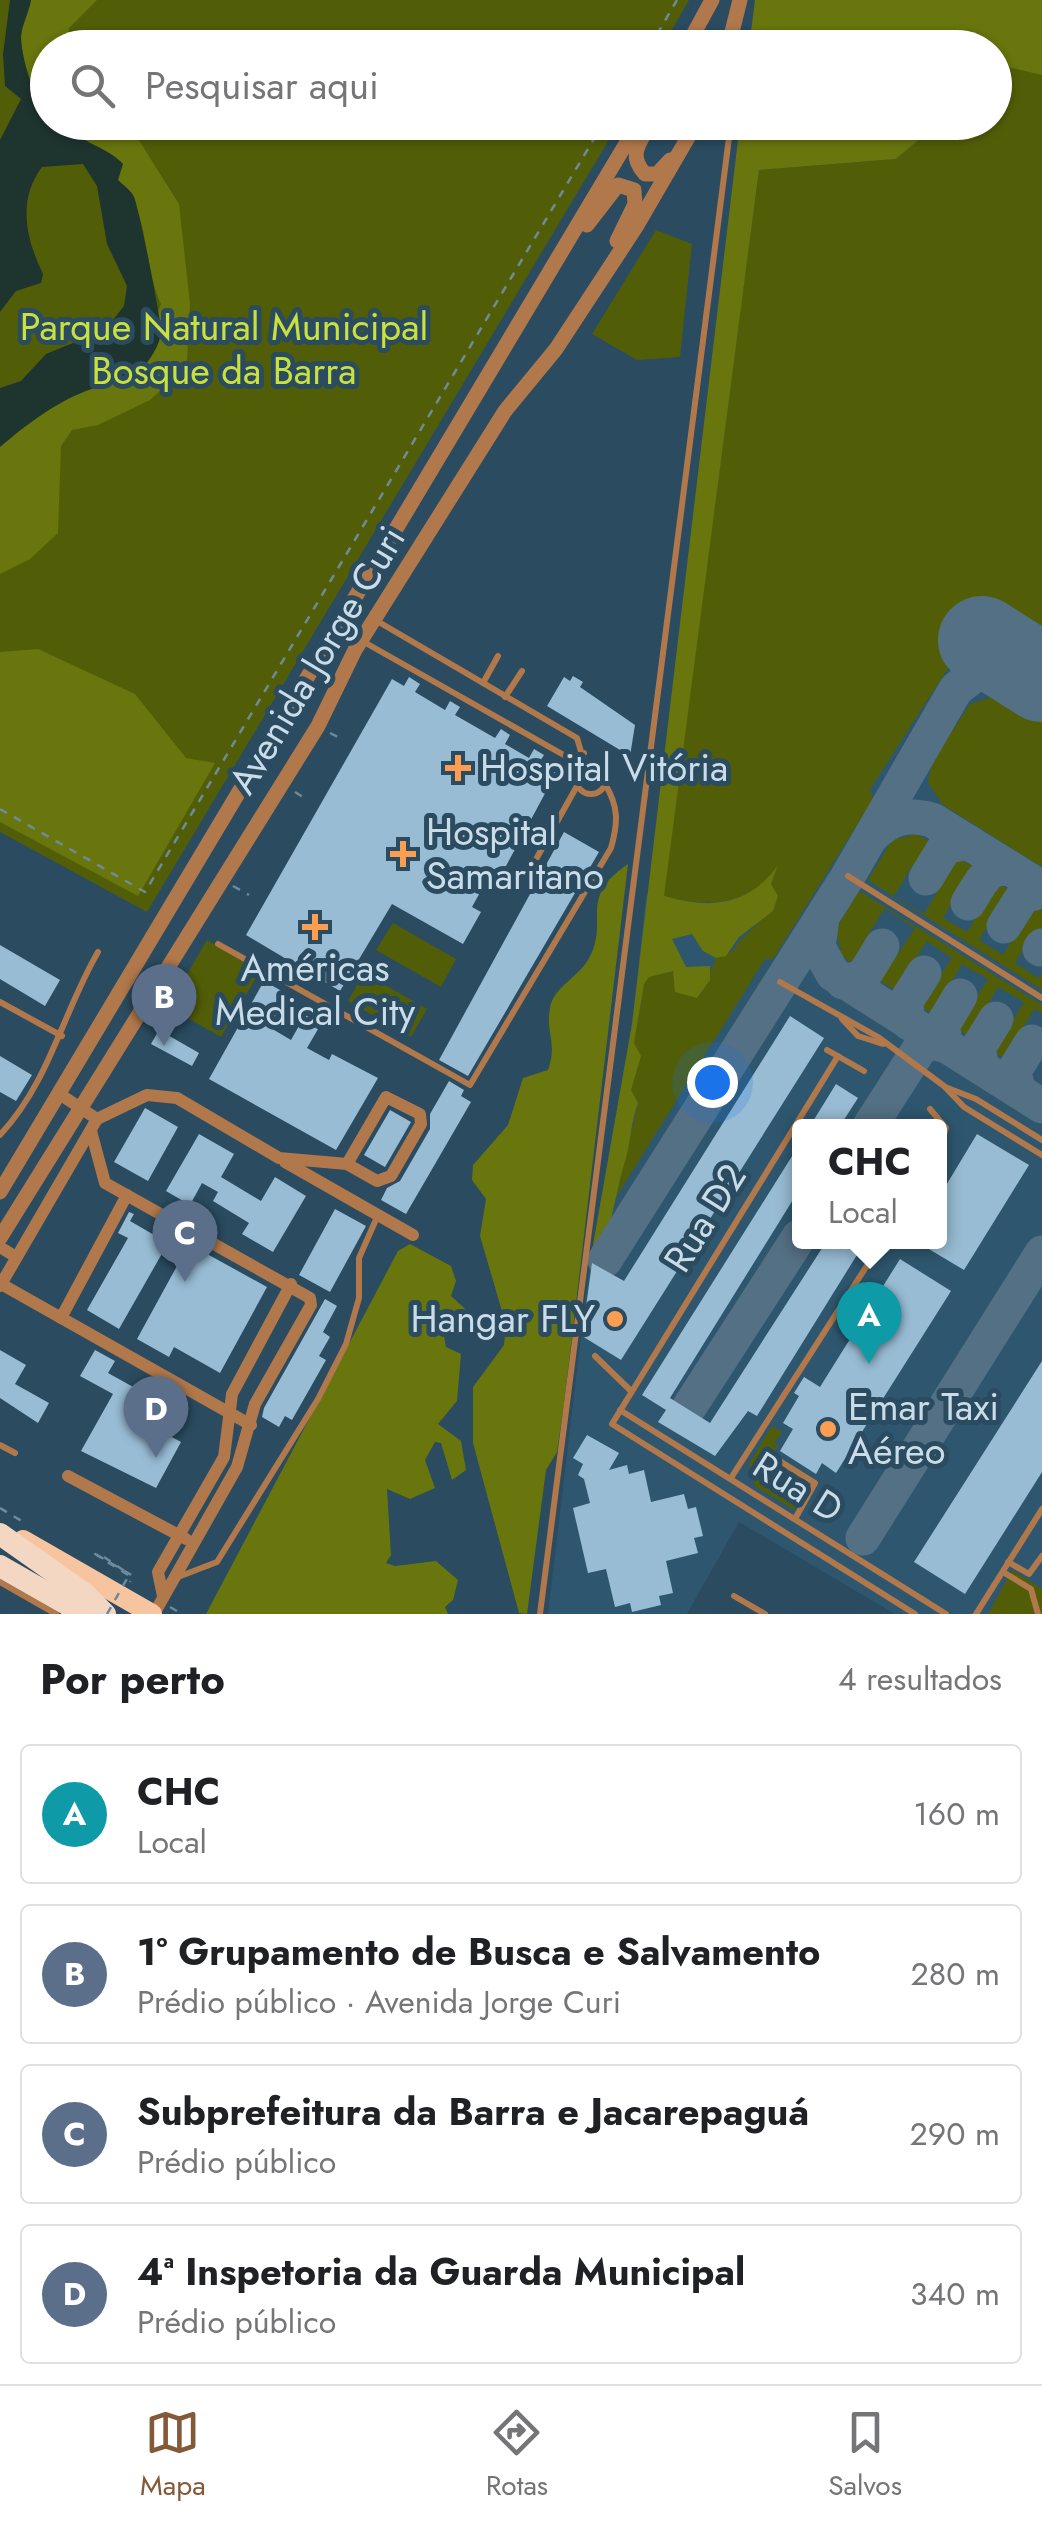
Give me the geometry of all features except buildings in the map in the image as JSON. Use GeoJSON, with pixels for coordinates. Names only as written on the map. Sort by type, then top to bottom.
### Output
{"type":"FeatureCollection","features":[{"type":"Feature","properties":{"kind":"highway"},"geometry":{"type":"LineString","coordinates":[[0,1531],[86,1594],[112,1608],[153,1614]]}},
{"type":"Feature","properties":{"kind":"highway"},"geometry":{"type":"LineString","coordinates":[[0,1566],[84,1614]]}},
{"type":"Feature","properties":{"kind":"street"},"geometry":{"type":"LineString","coordinates":[[696,30],[712,0]]}},
{"type":"Feature","properties":{"kind":"street"},"geometry":{"type":"LineString","coordinates":[[732,30],[740,0]]}},
{"type":"Feature","properties":{"kind":"street","name":"Avenida Jorge Curi"},"geometry":{"type":"LineString","coordinates":[[0,1192],[628,140]]}},
{"type":"Feature","properties":{"kind":"street"},"geometry":{"type":"LineString","coordinates":[[641,140],[634,152],[635,162],[645,174],[657,174],[683,140]]}},
{"type":"Feature","properties":{"kind":"street","name":"Avenida Jorge Curi"},"geometry":{"type":"LineString","coordinates":[[0,1238],[318,726],[359,646],[505,411],[556,349],[636,227],[685,140]]}},
{"type":"Feature","properties":{"kind":"street"},"geometry":{"type":"LineString","coordinates":[[546,278],[618,185],[626,186],[634,190],[636,204],[591,294]]}},
{"type":"Feature","properties":{"kind":"street"},"geometry":{"type":"LineString","coordinates":[[328,639],[359,646]]}},
{"type":"Feature","properties":{"kind":"street"},"geometry":{"type":"LineString","coordinates":[[251,1425],[0,1285],[94,1125],[160,1093],[178,1098],[413,1235]]}},
{"type":"Feature","properties":{"kind":"street"},"geometry":{"type":"LineString","coordinates":[[61,1095],[81,1109],[94,1125],[100,1176],[105,1184],[306,1292],[311,1305],[262,1388],[238,1468],[153,1614]]}},
{"type":"Feature","properties":{"kind":"street"},"geometry":{"type":"LineString","coordinates":[[279,1158],[347,1164],[385,1182],[420,1124],[420,1114],[386,1097],[347,1164]]}},
{"type":"Feature","properties":{"kind":"street"},"geometry":{"type":"LineString","coordinates":[[61,1318],[127,1196]]}},
{"type":"Feature","properties":{"kind":"street"},"geometry":{"type":"LineString","coordinates":[[0,1248],[16,1257]]}},
{"type":"Feature","properties":{"kind":"street"},"geometry":{"type":"LineString","coordinates":[[164,1596],[156,1582],[158,1572],[224,1457],[232,1394],[292,1284]]}},
{"type":"Feature","properties":{"kind":"street"},"geometry":{"type":"LineString","coordinates":[[68,1476],[192,1543]]}},
{"type":"Feature","properties":{"kind":"lane"},"geometry":{"type":"LineString","coordinates":[[540,1614],[729,140]]}},
{"type":"Feature","properties":{"kind":"lane"},"geometry":{"type":"LineString","coordinates":[[377,621],[577,738],[585,765]]}},
{"type":"Feature","properties":{"kind":"lane"},"geometry":{"type":"LineString","coordinates":[[359,646],[569,758],[584,753]]}},
{"type":"Feature","properties":{"kind":"lane"},"geometry":{"type":"LineString","coordinates":[[483,682],[498,656]]}},
{"type":"Feature","properties":{"kind":"lane"},"geometry":{"type":"LineString","coordinates":[[506,696],[522,670]]}},
{"type":"Feature","properties":{"kind":"lane"},"geometry":{"type":"LineString","coordinates":[[218,944],[470,1085],[611,848],[618,824],[616,802],[600,766],[585,765],[578,772],[577,786],[530,870]]}},
{"type":"Feature","properties":{"kind":"lane"},"geometry":{"type":"LineString","coordinates":[[577,786],[594,794],[605,784]]}},
{"type":"Feature","properties":{"kind":"lane"},"geometry":{"type":"LineString","coordinates":[[848,876],[1042,998]]}},
{"type":"Feature","properties":{"kind":"lane"},"geometry":{"type":"LineString","coordinates":[[0,1135],[22,1108],[62,1036],[74,993],[98,952]]}},
{"type":"Feature","properties":{"kind":"lane"},"geometry":{"type":"LineString","coordinates":[[780,982],[884,1044],[944,1086],[964,1107],[1042,1156]]}},
{"type":"Feature","properties":{"kind":"lane"},"geometry":{"type":"LineString","coordinates":[[0,1002],[62,1036]]}},
{"type":"Feature","properties":{"kind":"lane"},"geometry":{"type":"LineString","coordinates":[[827,1050],[864,1071]]}},
{"type":"Feature","properties":{"kind":"lane","name":"Rua D2"},"geometry":{"type":"LineString","coordinates":[[799,1119],[838,1056]]}},
{"type":"Feature","properties":{"kind":"lane"},"geometry":{"type":"LineString","coordinates":[[944,1086],[969,1095],[1042,1140]]}},
{"type":"Feature","properties":{"kind":"lane"},"geometry":{"type":"LineString","coordinates":[[930,1109],[938,1119]]}},
{"type":"Feature","properties":{"kind":"lane","name":"Rua D2"},"geometry":{"type":"LineString","coordinates":[[620,1410],[792,1130]]}},
{"type":"Feature","properties":{"kind":"lane"},"geometry":{"type":"LineString","coordinates":[[172,1579],[217,1562],[318,1398],[346,1344],[360,1298],[359,1258],[378,1215]]}},
{"type":"Feature","properties":{"kind":"lane"},"geometry":{"type":"LineString","coordinates":[[732,1478],[878,1249]]}},
{"type":"Feature","properties":{"kind":"lane"},"geometry":{"type":"LineString","coordinates":[[595,1356],[631,1390]]}},
{"type":"Feature","properties":{"kind":"lane"},"geometry":{"type":"LineString","coordinates":[[620,1410],[612,1424],[915,1614]]}},
{"type":"Feature","properties":{"kind":"lane","name":"Rua D"},"geometry":{"type":"LineString","coordinates":[[620,1410],[946,1614]]}},
{"type":"Feature","properties":{"kind":"lane"},"geometry":{"type":"LineString","coordinates":[[0,1445],[15,1454]]}},
{"type":"Feature","properties":{"kind":"lane"},"geometry":{"type":"LineString","coordinates":[[778,1460],[815,1483],[796,1517]]}},
{"type":"Feature","properties":{"kind":"lane"},"geometry":{"type":"LineString","coordinates":[[976,1614],[1042,1509]]}},
{"type":"Feature","properties":{"kind":"lane"},"geometry":{"type":"LineString","coordinates":[[1008,1562],[1029,1574],[1042,1556]]}},
{"type":"Feature","properties":{"kind":"lane"},"geometry":{"type":"LineString","coordinates":[[1003,1572],[1032,1590],[1038,1614]]}},
{"type":"Feature","properties":{"kind":"lane"},"geometry":{"type":"LineString","coordinates":[[0,1582],[56,1614]]}},
{"type":"Feature","properties":{"kind":"lane"},"geometry":{"type":"LineString","coordinates":[[734,1596],[765,1614]]}},
{"type":"Feature","properties":{"kind":"path"},"geometry":{"type":"LineString","coordinates":[[659,30],[677,0]]}},
{"type":"Feature","properties":{"kind":"path"},"geometry":{"type":"LineString","coordinates":[[0,810],[144,892],[593,140]]}},
{"type":"Feature","properties":{"kind":"path"},"geometry":{"type":"LineString","coordinates":[[222,880],[249,895]]}},
{"type":"Feature","properties":{"kind":"path"},"geometry":{"type":"LineString","coordinates":[[112,1608],[128,1578],[89,1554],[91,1550],[130,1572],[128,1575],[90,1554],[92,1552],[106,1560],[119,1568],[133,1576],[112,1608]]}},
{"type":"Feature","properties":{"kind":"shaded area"},"geometry":{"type":"Polygon","coordinates":[[[10,0],[31,0],[21,34],[30,79],[30,140],[85,140],[123,164],[118,180],[131,192],[137,206],[161,334],[153,353],[132,380],[77,394],[0,447],[0,388],[21,381],[46,354],[105,330],[124,306],[127,286],[107,244],[97,186],[83,164],[42,167],[27,206],[32,247],[43,274],[41,283],[16,291],[0,312],[0,140],[21,99],[5,86],[3,54],[10,0]]]}},
{"type":"Feature","properties":{"kind":"shaded area"},"geometry":{"type":"Polygon","coordinates":[[[1042,493],[1042,1614],[895,1614],[739,1522],[687,1614],[548,1614],[590,1262],[632,1024],[646,896],[1042,493]]]}},
{"type":"Feature","properties":{"kind":"green space","name":"Parque Natural Municipal Bosque da Barra"},"geometry":{"type":"Polygon","coordinates":[[[0,0],[689,0],[672,30],[30,30],[30,140],[609,140],[147,912],[0,832],[0,0]]]}},
{"type":"Feature","properties":{"kind":"green space"},"geometry":{"type":"Polygon","coordinates":[[[31,0],[97,0],[69,30],[30,30],[30,78],[21,34],[31,0]]]}},
{"type":"Feature","properties":{"kind":"green space"},"geometry":{"type":"Polygon","coordinates":[[[755,0],[1042,0],[1042,75],[1012,68],[1012,30],[751,30],[755,0]]]}},
{"type":"Feature","properties":{"kind":"green space"},"geometry":{"type":"Polygon","coordinates":[[[1012,68],[1042,75],[1042,637],[994,610],[960,662],[954,659],[870,789],[873,799],[773,959],[765,959],[616,1197],[638,1103],[631,1090],[638,1065],[634,1043],[644,984],[648,977],[674,971],[702,993],[716,958],[733,951],[770,911],[778,896],[771,884],[776,873],[750,892],[723,901],[663,897],[759,170],[896,159],[918,140],[1012,140],[1012,68]]]}},
{"type":"Feature","properties":{"kind":"green space"},"geometry":{"type":"Polygon","coordinates":[[[78,140],[139,140],[179,204],[190,304],[187,360],[150,400],[98,425],[72,430],[61,446],[58,533],[30,559],[0,574],[0,447],[77,394],[132,380],[161,304],[141,222],[129,192],[118,180],[116,157],[78,140]]]}},
{"type":"Feature","properties":{"kind":"green space"},"geometry":{"type":"Polygon","coordinates":[[[738,140],[918,140],[896,159],[759,170],[664,896],[697,903],[726,901],[753,890],[777,867],[771,884],[778,896],[773,911],[739,937],[726,956],[716,958],[703,951],[692,934],[672,939],[686,967],[710,966],[710,980],[697,998],[675,992],[673,971],[649,977],[644,984],[634,1043],[641,1056],[631,1090],[638,1103],[604,1244],[600,1256],[590,1262],[632,1024],[738,140]]]}},
{"type":"Feature","properties":{"kind":"green space"},"geometry":{"type":"Polygon","coordinates":[[[656,230],[692,244],[680,357],[637,360],[592,334],[656,230]]]}},
{"type":"Feature","properties":{"kind":"green space"},"geometry":{"type":"Polygon","coordinates":[[[38,649],[135,694],[186,758],[215,763],[138,896],[0,822],[0,652],[38,649]]]}},
{"type":"Feature","properties":{"kind":"green space"},"geometry":{"type":"Polygon","coordinates":[[[999,695],[1042,720],[1042,867],[943,805],[928,783],[932,762],[970,704],[999,695]]]}},
{"type":"Feature","properties":{"kind":"green space"},"geometry":{"type":"Polygon","coordinates":[[[916,834],[937,845],[921,871],[912,866],[894,896],[924,914],[942,884],[935,879],[951,853],[981,872],[965,897],[957,894],[943,918],[967,932],[982,908],[975,903],[991,879],[1017,895],[1000,920],[993,917],[979,940],[1003,955],[1018,931],[1011,927],[1027,901],[1042,910],[1042,936],[1037,943],[1029,939],[1015,963],[1038,978],[1042,973],[1042,990],[868,880],[892,840],[916,834]]]}},
{"type":"Feature","properties":{"kind":"green space"},"geometry":{"type":"Polygon","coordinates":[[[628,864],[564,1404],[557,1452],[546,1470],[527,1614],[519,1613],[473,1443],[473,1387],[504,1345],[506,1325],[480,1236],[486,1199],[472,1180],[473,1165],[508,1125],[523,1078],[548,1070],[552,1001],[588,960],[597,933],[597,910],[603,888],[628,864]]]}},
{"type":"Feature","properties":{"kind":"green space"},"geometry":{"type":"Polygon","coordinates":[[[857,892],[861,892],[1042,1005],[1042,1013],[1034,1009],[1019,1035],[1026,1040],[1012,1063],[986,1047],[1001,1023],[1009,1028],[1024,1002],[998,987],[983,1012],[990,1017],[976,1041],[950,1024],[965,1001],[972,1005],[988,979],[962,964],[947,989],[954,994],[940,1018],[913,1002],[929,978],[936,982],[952,958],[927,941],[911,966],[918,971],[903,995],[872,976],[887,952],[896,957],[915,928],[885,908],[866,938],[874,944],[859,968],[842,956],[836,930],[857,892]]]}},
{"type":"Feature","properties":{"kind":"green space"},"geometry":{"type":"Polygon","coordinates":[[[393,923],[456,959],[441,987],[376,950],[393,923]]]}},
{"type":"Feature","properties":{"kind":"green space"},"geometry":{"type":"Polygon","coordinates":[[[207,940],[260,971],[221,1037],[168,1007],[207,940]]]}},
{"type":"Feature","properties":{"kind":"green space"},"geometry":{"type":"Polygon","coordinates":[[[364,973],[427,1009],[411,1037],[348,1001],[364,973]]]}},
{"type":"Feature","properties":{"kind":"green space"},"geometry":{"type":"Polygon","coordinates":[[[410,1244],[451,1266],[456,1281],[451,1296],[473,1316],[455,1321],[444,1336],[446,1347],[461,1354],[457,1401],[438,1424],[461,1441],[466,1470],[452,1480],[441,1443],[435,1442],[425,1460],[435,1488],[410,1499],[387,1489],[391,1555],[386,1563],[395,1566],[436,1561],[458,1580],[453,1600],[445,1607],[448,1614],[206,1614],[398,1251],[410,1244]]]}},
{"type":"Feature","properties":{"kind":"green space"},"geometry":{"type":"Polygon","coordinates":[[[772,1426],[782,1432],[774,1443],[779,1446],[773,1451],[777,1455],[769,1473],[802,1493],[810,1486],[794,1510],[755,1486],[749,1464],[772,1426]]]}},
{"type":"Feature","properties":{"kind":"green space"},"geometry":{"type":"Polygon","coordinates":[[[1012,1570],[1042,1589],[1042,1614],[988,1614],[1012,1570]]]}},
{"type":"Feature","properties":{"kind":"taxiway"},"geometry":{"type":"LineString","coordinates":[[605,1260],[848,876],[956,689],[988,665],[1021,665]]}},
{"type":"Feature","properties":{"kind":"taxiway"},"geometry":{"type":"LineString","coordinates":[[872,836],[899,819],[932,820],[1042,888]]}},
{"type":"Feature","properties":{"kind":"taxiway"},"geometry":{"type":"LineString","coordinates":[[926,878],[945,847],[968,842]]}},
{"type":"Feature","properties":{"kind":"taxiway"},"geometry":{"type":"LineString","coordinates":[[968,903],[989,873],[1010,869]]}},
{"type":"Feature","properties":{"kind":"taxiway"},"geometry":{"type":"LineString","coordinates":[[1004,926],[1023,896],[1042,891]]}},
{"type":"Feature","properties":{"kind":"taxiway"},"geometry":{"type":"LineString","coordinates":[[822,918],[818,947],[833,974],[1042,1106]]}},
{"type":"Feature","properties":{"kind":"taxiway"},"geometry":{"type":"LineString","coordinates":[[843,982],[863,977],[882,946]]}},
{"type":"Feature","properties":{"kind":"taxiway"},"geometry":{"type":"LineString","coordinates":[[909,1023],[905,1003],[924,973]]}},
{"type":"Feature","properties":{"kind":"taxiway"},"geometry":{"type":"LineString","coordinates":[[946,1046],[942,1026],[960,996]]}},
{"type":"Feature","properties":{"kind":"taxiway"},"geometry":{"type":"LineString","coordinates":[[982,1068],[978,1048],[996,1019]]}},
{"type":"Feature","properties":{"kind":"taxiway"},"geometry":{"type":"LineString","coordinates":[[874,1119],[920,1048],[933,1042],[944,1045]]}},
{"type":"Feature","properties":{"kind":"taxiway"},"geometry":{"type":"LineString","coordinates":[[1018,1091],[1014,1071],[1032,1042]]}},
{"type":"Feature","properties":{"kind":"taxiway"},"geometry":{"type":"LineString","coordinates":[[690,1406],[792,1248]]}},
{"type":"Feature","properties":{"kind":"taxiway"},"geometry":{"type":"LineString","coordinates":[[863,1538],[1042,1253]]}},
{"type":"Feature","properties":{"kind":"runway"},"geometry":{"type":"LineString","coordinates":[[982,640],[1042,678]]}},
{"type":"Feature","properties":{"kind":"place","name":"Hospital Vitória"},"geometry":{"type":"Point","coordinates":[458,768]}},
{"type":"Feature","properties":{"kind":"place","name":"Hospital Samaritano"},"geometry":{"type":"Point","coordinates":[403,854]}},
{"type":"Feature","properties":{"kind":"place","name":"Américas Medical City"},"geometry":{"type":"Point","coordinates":[315,927]}},
{"type":"Feature","properties":{"kind":"place","name":"1º Grupamento de Busca e Salvamento"},"geometry":{"type":"Point","coordinates":[164,1046]}},
{"type":"Feature","properties":{"kind":"place","name":"Subprefeitura da Barra e Jacarepaguá"},"geometry":{"type":"Point","coordinates":[185,1282]}},
{"type":"Feature","properties":{"kind":"place","name":"Hangar FLY"},"geometry":{"type":"Point","coordinates":[615,1319]}},
{"type":"Feature","properties":{"kind":"place","name":"CHC"},"geometry":{"type":"Point","coordinates":[869,1364]}},
{"type":"Feature","properties":{"kind":"place","name":"Emar Taxi Aéreo"},"geometry":{"type":"Point","coordinates":[828,1429]}},
{"type":"Feature","properties":{"kind":"place","name":"4ª Inspetoria da Guarda Municipal"},"geometry":{"type":"Point","coordinates":[156,1458]}}]}
